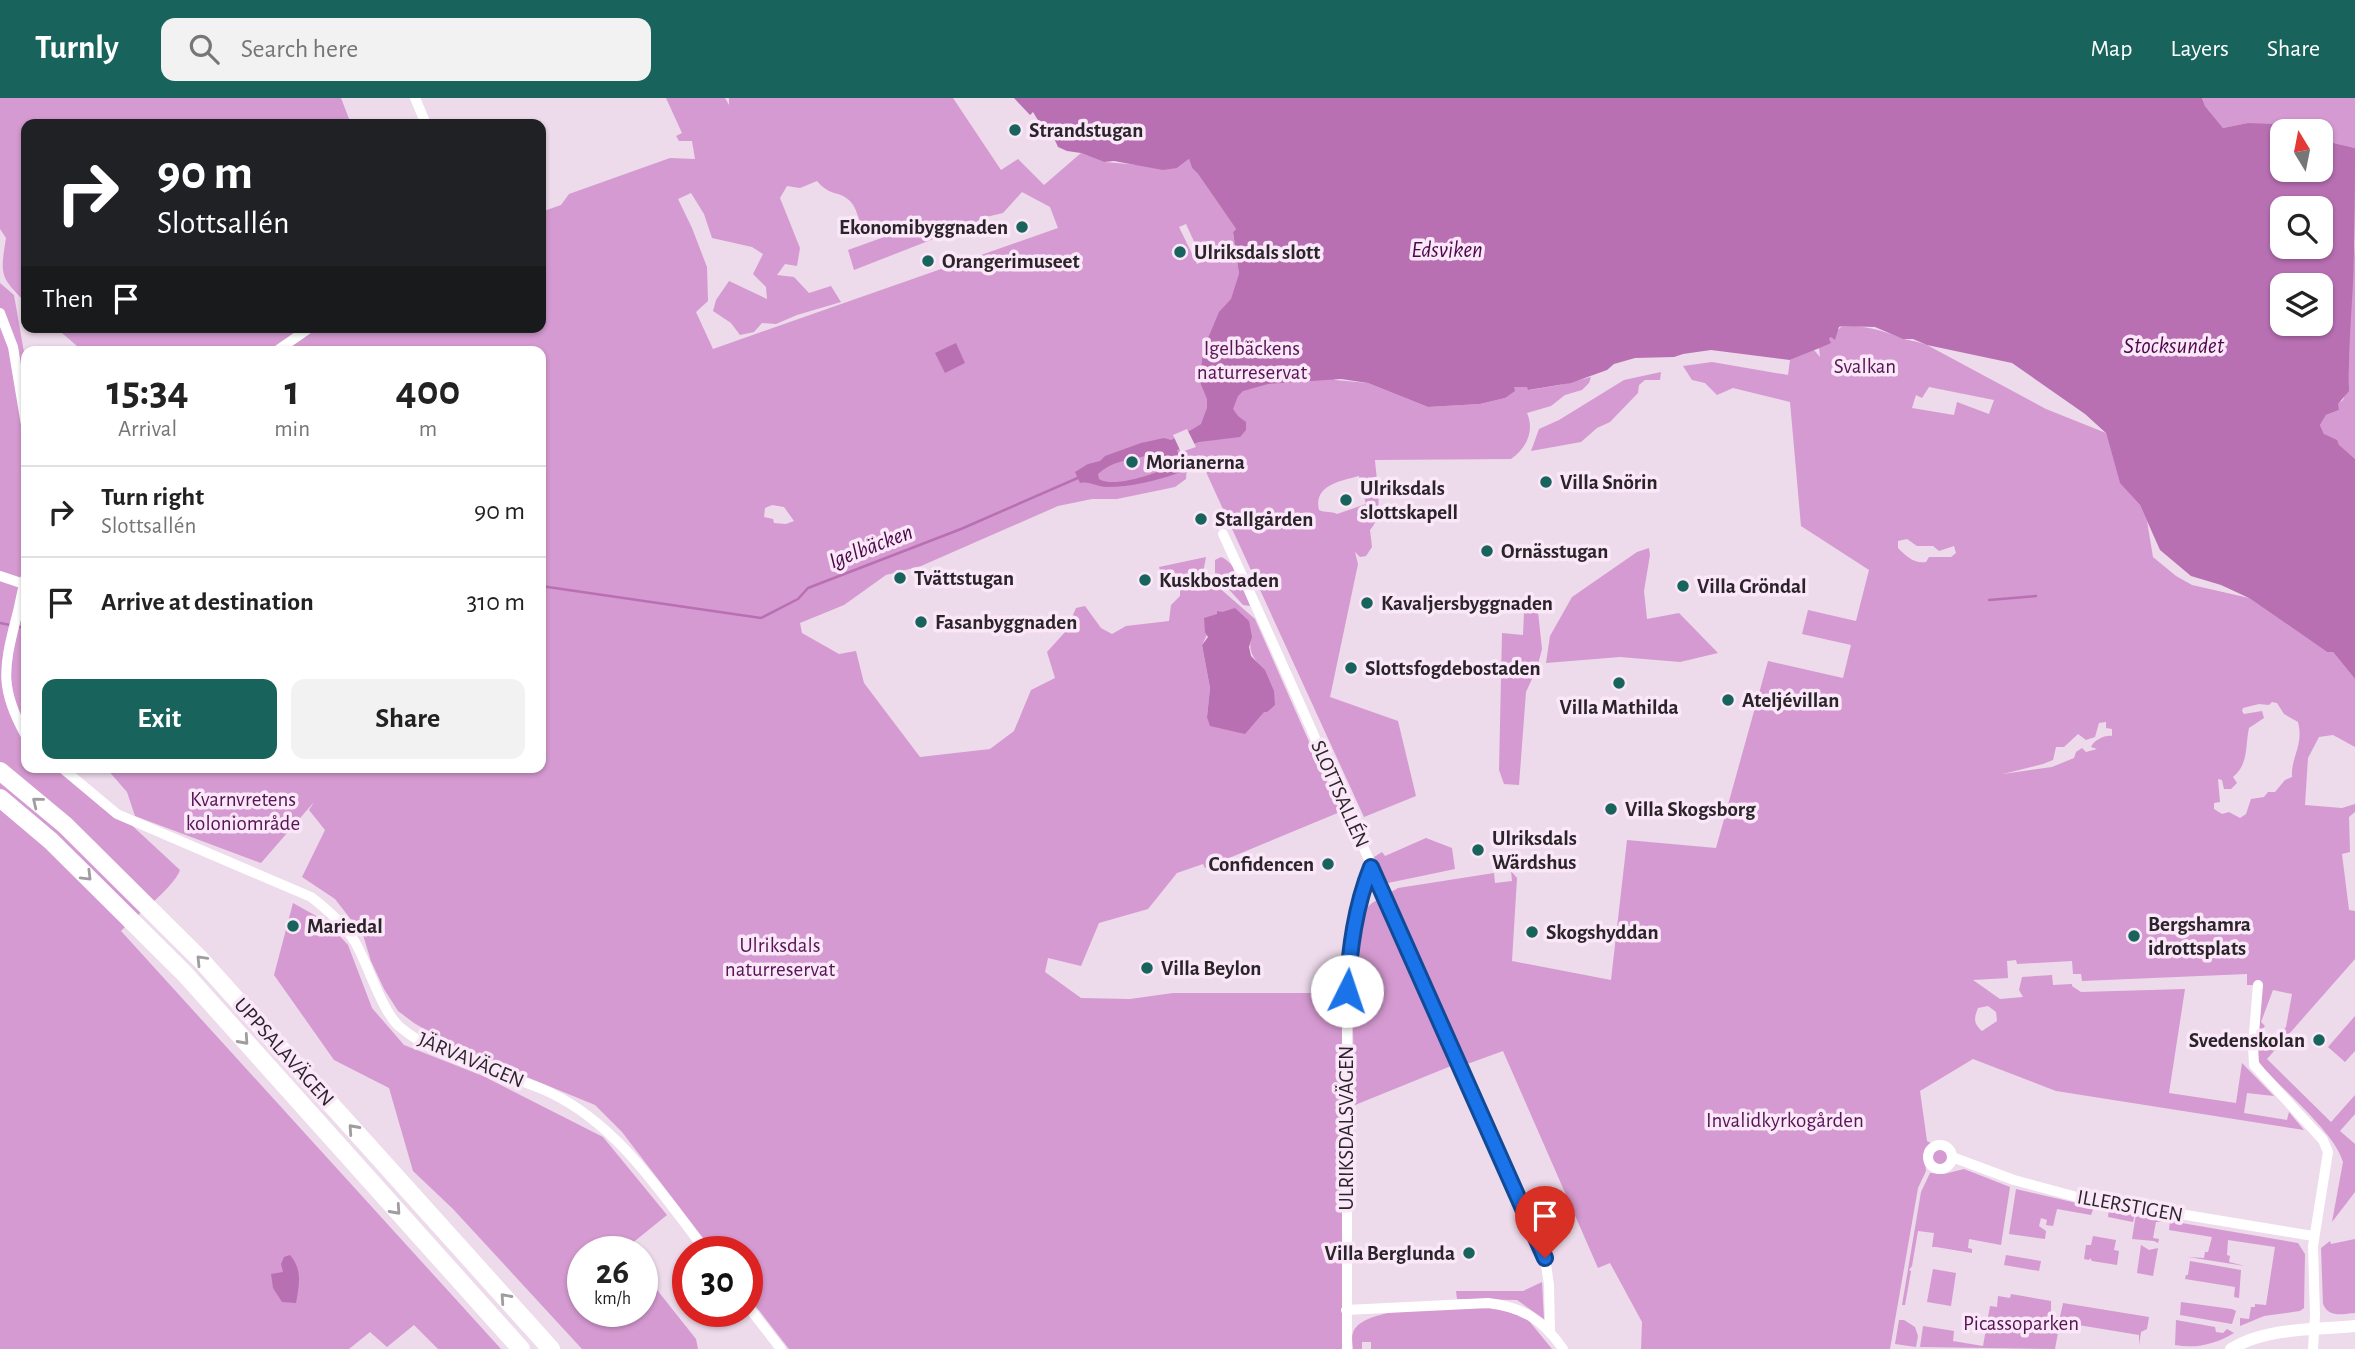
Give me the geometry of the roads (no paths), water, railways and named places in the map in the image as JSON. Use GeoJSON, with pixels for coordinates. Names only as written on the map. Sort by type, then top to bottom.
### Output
{"type":"FeatureCollection","features":[{"type":"Feature","properties":{"kind":"highway","name":"UPPSALAVÄGEN"},"geometry":{"type":"LineString","coordinates":[[0,771],[65,825],[201,960],[551,1349]]}},
{"type":"Feature","properties":{"kind":"highway","name":"UPPSALAVÄGEN"},"geometry":{"type":"LineString","coordinates":[[0,798],[51,841],[185,974],[521,1349]]}},
{"type":"Feature","properties":{"kind":"street"},"geometry":{"type":"LineString","coordinates":[[415,98],[424,119]]}},
{"type":"Feature","properties":{"kind":"street"},"geometry":{"type":"LineString","coordinates":[[0,313],[13,347],[21,395]]}},
{"type":"Feature","properties":{"kind":"street"},"geometry":{"type":"LineString","coordinates":[[284,346],[302,333]]}},
{"type":"Feature","properties":{"kind":"street","name":"SLOTTSALLÉN"},"geometry":{"type":"LineString","coordinates":[[1223,534],[1264,620],[1545,1258],[1549,1285],[1550,1330]]}},
{"type":"Feature","properties":{"kind":"street"},"geometry":{"type":"LineString","coordinates":[[0,576],[21,580]]}},
{"type":"Feature","properties":{"kind":"street"},"geometry":{"type":"LineString","coordinates":[[21,598],[4,657],[3,679],[6,699],[21,729]]}},
{"type":"Feature","properties":{"kind":"street","name":"JÄRVAVÄGEN"},"geometry":{"type":"LineString","coordinates":[[68,773],[117,814],[299,892],[329,911],[355,942],[398,1026],[431,1046],[551,1093],[591,1117],[616,1139],[694,1236]]}},
{"type":"Feature","properties":{"kind":"street","name":"ULRIKSDALSVÄGEN"},"geometry":{"type":"LineString","coordinates":[[1347,1349],[1347,991],[1351,943],[1362,890],[1371,867]]}},
{"type":"Feature","properties":{"kind":"street"},"geometry":{"type":"LineString","coordinates":[[2258,985],[2254,1065],[2323,1140],[2328,1152],[2313,1236],[2313,1349]]}},
{"type":"Feature","properties":{"kind":"street","name":"ILLERSTIGEN"},"geometry":{"type":"LineString","coordinates":[[1952,1157],[2014,1180],[2077,1197],[2313,1236]]}},
{"type":"Feature","properties":{"kind":"street"},"geometry":{"type":"LineString","coordinates":[[1346,1310],[1488,1303],[1508,1306],[1525,1313],[1550,1330],[1563,1349]]}},
{"type":"Feature","properties":{"kind":"street"},"geometry":{"type":"LineString","coordinates":[[763,1326],[781,1349]]}},
{"type":"Feature","properties":{"kind":"street"},"geometry":{"type":"LineString","coordinates":[[2231,1349],[2244,1341],[2269,1335],[2355,1326]]}},
{"type":"Feature","properties":{"kind":"water","name":"Edsviken"},"geometry":{"type":"Polygon","coordinates":[[[1014,98],[2202,98],[2205,106],[2223,128],[2248,123],[2270,124],[2270,182],[2333,182],[2333,143],[2355,148],[2349,391],[2338,404],[2339,410],[2326,415],[2320,425],[2324,434],[2337,440],[2355,459],[2355,679],[2333,652],[2327,652],[2249,598],[2221,585],[2191,576],[2160,550],[2140,505],[2120,483],[2106,433],[2085,414],[2012,363],[1927,345],[1913,339],[1903,339],[1875,327],[1839,327],[1835,340],[1831,337],[1829,339],[1831,343],[1790,360],[1711,350],[1674,357],[1635,358],[1571,383],[1528,390],[1527,387],[1514,387],[1515,391],[1505,398],[1480,404],[1428,407],[1368,383],[1341,379],[1268,384],[1243,391],[1238,396],[1233,409],[1246,422],[1246,430],[1240,437],[1199,442],[1177,450],[1181,461],[1178,473],[1125,486],[1103,487],[1080,483],[1075,472],[1088,464],[1141,443],[1164,438],[1171,440],[1201,424],[1207,408],[1207,399],[1200,382],[1203,350],[1219,312],[1231,299],[1239,274],[1233,232],[1236,229],[1192,168],[1189,159],[1177,168],[1163,170],[1114,161],[1104,162],[1067,151],[1058,147],[1033,112],[1030,115],[1014,98]],[[1146,456],[1108,467],[1098,474],[1099,479],[1106,482],[1126,481],[1175,464],[1171,459],[1146,456]]]}},
{"type":"Feature","properties":{"kind":"water"},"geometry":{"type":"Polygon","coordinates":[[[956,343],[965,363],[945,373],[935,353],[956,343]]]}},
{"type":"Feature","properties":{"kind":"water"},"geometry":{"type":"Polygon","coordinates":[[[1235,608],[1249,621],[1251,656],[1265,670],[1274,691],[1275,705],[1264,712],[1245,734],[1210,726],[1207,717],[1210,688],[1202,645],[1208,637],[1204,618],[1217,614],[1217,611],[1235,608]]]}},
{"type":"Feature","properties":{"kind":"water"},"geometry":{"type":"Polygon","coordinates":[[[290,1255],[298,1272],[296,1303],[282,1302],[273,1288],[271,1274],[283,1272],[281,1264],[284,1257],[290,1255]]]}},
{"type":"Feature","properties":{"kind":"waterway","name":"Igelbäcken"},"geometry":{"type":"LineString","coordinates":[[546,587],[761,618],[798,599],[808,588],[961,529],[1080,477]]}},
{"type":"Feature","properties":{"kind":"waterway"},"geometry":{"type":"LineString","coordinates":[[1989,600],[2036,596]]}},
{"type":"Feature","properties":{"kind":"waterway","name":"Igelbäcken"},"geometry":{"type":"LineString","coordinates":[[0,623],[10,625]]}},
{"type":"Feature","properties":{"kind":"place","name":"Strandstugan"},"geometry":{"type":"Point","coordinates":[1015,130]}},
{"type":"Feature","properties":{"kind":"place","name":"Ekonomibyggnaden"},"geometry":{"type":"Point","coordinates":[1022,227]}},
{"type":"Feature","properties":{"kind":"place","name":"Ulriksdals slott"},"geometry":{"type":"Point","coordinates":[1180,252]}},
{"type":"Feature","properties":{"kind":"place","name":"Orangerimuseet"},"geometry":{"type":"Point","coordinates":[928,261]}},
{"type":"Feature","properties":{"kind":"place","name":"Morianerna"},"geometry":{"type":"Point","coordinates":[1132,462]}},
{"type":"Feature","properties":{"kind":"place","name":"Villa Snörin"},"geometry":{"type":"Point","coordinates":[1546,482]}},
{"type":"Feature","properties":{"kind":"place","name":"Ulriksdals slottskapell"},"geometry":{"type":"Point","coordinates":[1346,500]}},
{"type":"Feature","properties":{"kind":"place","name":"Stallgården"},"geometry":{"type":"Point","coordinates":[1201,519]}},
{"type":"Feature","properties":{"kind":"place","name":"Ornässtugan"},"geometry":{"type":"Point","coordinates":[1487,551]}},
{"type":"Feature","properties":{"kind":"place","name":"Tvättstugan"},"geometry":{"type":"Point","coordinates":[900,578]}},
{"type":"Feature","properties":{"kind":"place","name":"Kuskbostaden"},"geometry":{"type":"Point","coordinates":[1145,580]}},
{"type":"Feature","properties":{"kind":"place","name":"Villa Gröndal"},"geometry":{"type":"Point","coordinates":[1683,586]}},
{"type":"Feature","properties":{"kind":"place","name":"Kavaljersbyggnaden"},"geometry":{"type":"Point","coordinates":[1367,603]}},
{"type":"Feature","properties":{"kind":"place","name":"Fasanbyggnaden"},"geometry":{"type":"Point","coordinates":[921,622]}},
{"type":"Feature","properties":{"kind":"place","name":"Slottsfogdebostaden"},"geometry":{"type":"Point","coordinates":[1351,668]}},
{"type":"Feature","properties":{"kind":"place","name":"Villa Mathilda"},"geometry":{"type":"Point","coordinates":[1619,683]}},
{"type":"Feature","properties":{"kind":"place","name":"Ateljévillan"},"geometry":{"type":"Point","coordinates":[1728,700]}},
{"type":"Feature","properties":{"kind":"place","name":"Villa Skogsborg"},"geometry":{"type":"Point","coordinates":[1611,809]}},
{"type":"Feature","properties":{"kind":"place","name":"Ulriksdals Wärdshus"},"geometry":{"type":"Point","coordinates":[1478,850]}},
{"type":"Feature","properties":{"kind":"place","name":"Confidencen"},"geometry":{"type":"Point","coordinates":[1328,864]}},
{"type":"Feature","properties":{"kind":"place","name":"Mariedal"},"geometry":{"type":"Point","coordinates":[293,926]}},
{"type":"Feature","properties":{"kind":"place","name":"Skogshyddan"},"geometry":{"type":"Point","coordinates":[1532,932]}},
{"type":"Feature","properties":{"kind":"place","name":"Bergshamra idrottsplats"},"geometry":{"type":"Point","coordinates":[2134,936]}},
{"type":"Feature","properties":{"kind":"place","name":"Villa Beylon"},"geometry":{"type":"Point","coordinates":[1147,968]}},
{"type":"Feature","properties":{"kind":"place","name":"Svedenskolan"},"geometry":{"type":"Point","coordinates":[2319,1040]}},
{"type":"Feature","properties":{"kind":"place","name":"Villa Berglunda"},"geometry":{"type":"Point","coordinates":[1469,1253]}},
{"type":"Feature","properties":{"kind":"water label","name":"Stocksundet"},"geometry":{"type":"Point","coordinates":[2174,346]}},
{"type":"Feature","properties":{"kind":"park label","name":"Igelbäckens naturreservat"},"geometry":{"type":"Point","coordinates":[1252,360]}},
{"type":"Feature","properties":{"kind":"park label","name":"Svalkan"},"geometry":{"type":"Point","coordinates":[1865,366]}},
{"type":"Feature","properties":{"kind":"park label","name":"Kvarnvretens koloniområde"},"geometry":{"type":"Point","coordinates":[243,811]}},
{"type":"Feature","properties":{"kind":"park label","name":"Ulriksdals naturreservat"},"geometry":{"type":"Point","coordinates":[780,957]}},
{"type":"Feature","properties":{"kind":"park label","name":"Invalidkyrkogården"},"geometry":{"type":"Point","coordinates":[1785,1120]}},
{"type":"Feature","properties":{"kind":"park label","name":"Picassoparken"},"geometry":{"type":"Point","coordinates":[2021,1323]}}]}
